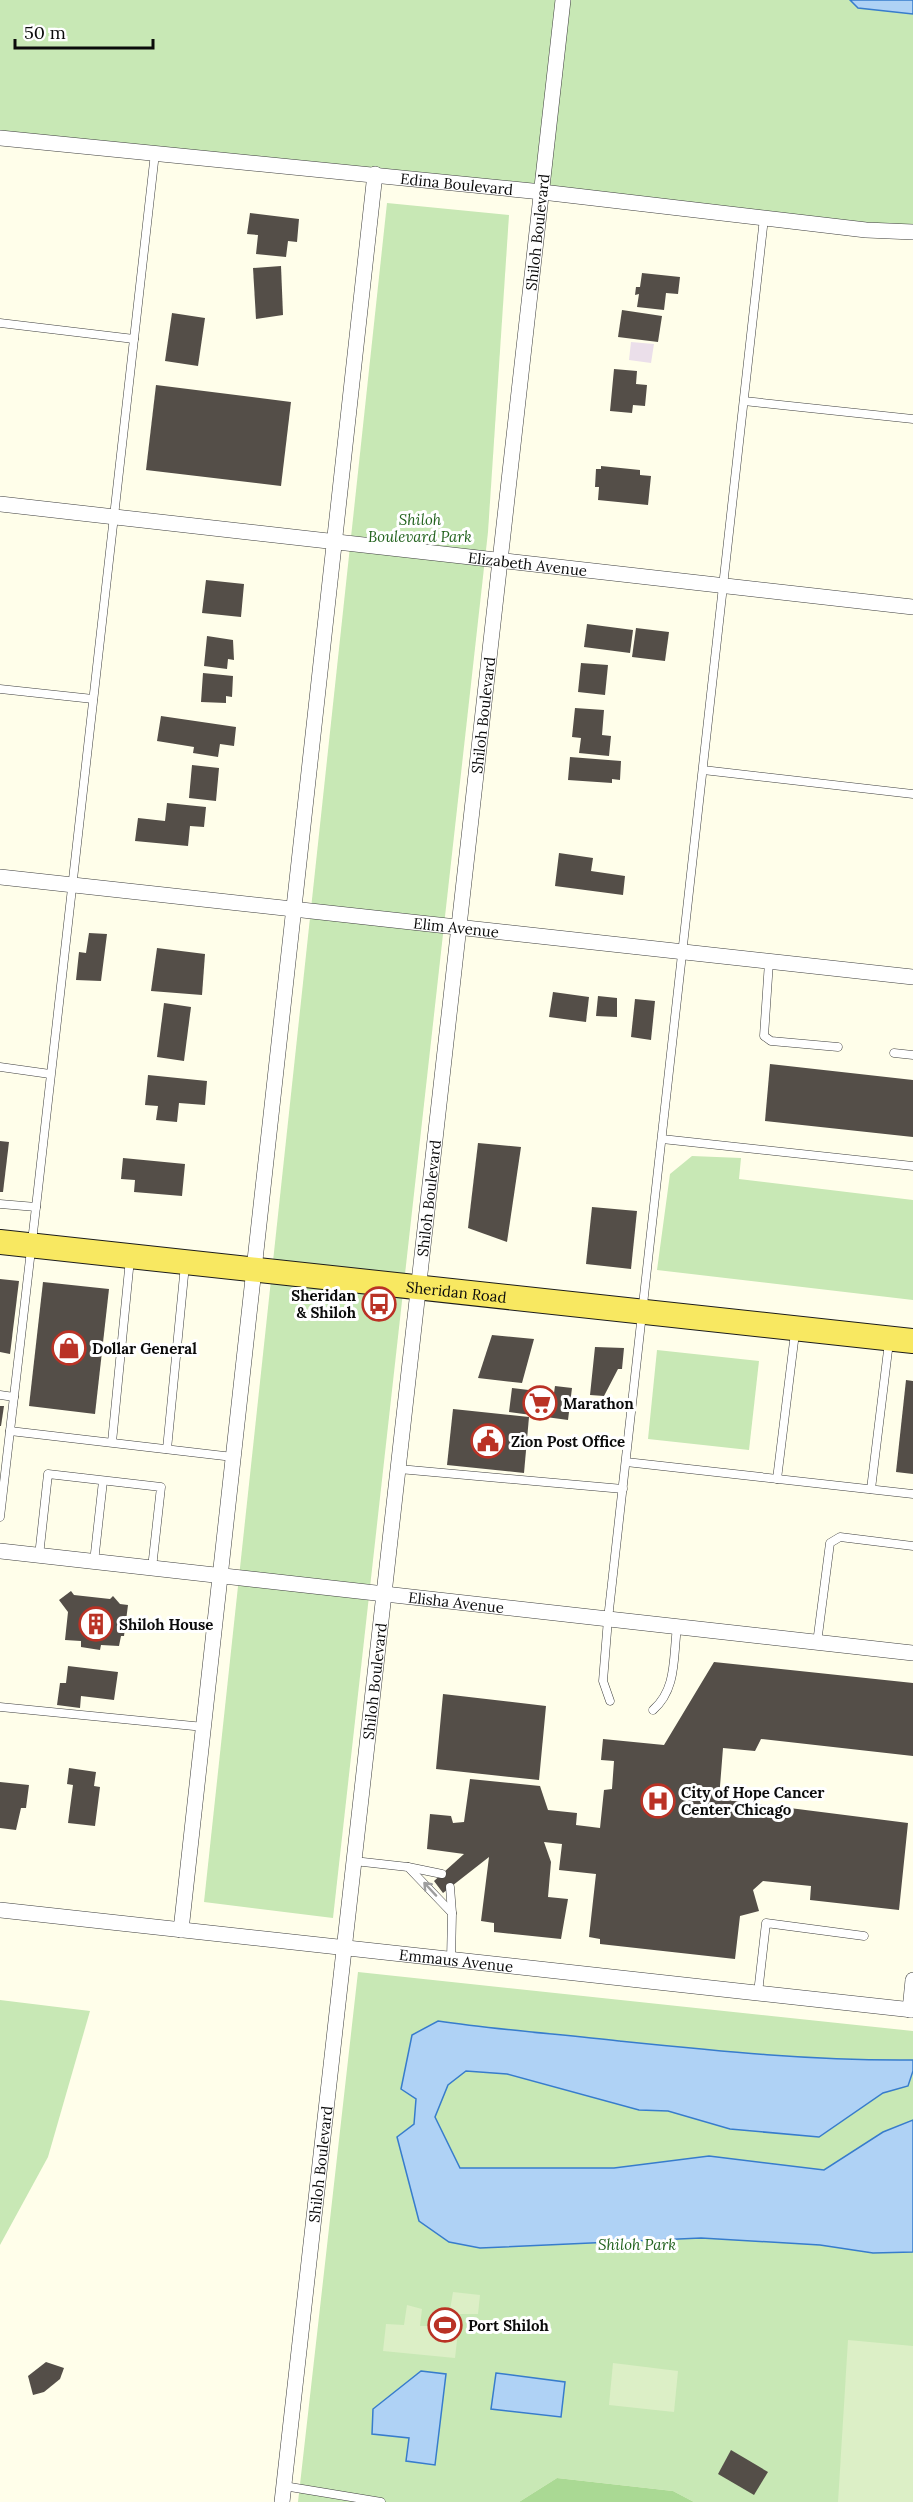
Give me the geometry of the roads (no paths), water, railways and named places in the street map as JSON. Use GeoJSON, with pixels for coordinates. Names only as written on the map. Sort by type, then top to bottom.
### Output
{"type":"FeatureCollection","features":[{"type":"Feature","properties":{"kind":"main road","name":"Sheridan Road"},"geometry":{"type":"LineString","coordinates":[[0,1242],[901,1340]]}},
{"type":"Feature","properties":{"kind":"street","name":"Shiloh Boulevard"},"geometry":{"type":"LineString","coordinates":[[282,2502],[562,0]]}},
{"type":"Feature","properties":{"kind":"street","name":"Edina Boulevard"},"geometry":{"type":"LineString","coordinates":[[0,138],[375,174],[866,230],[913,232]]}},
{"type":"Feature","properties":{"kind":"street"},"geometry":{"type":"LineString","coordinates":[[181,1930],[375,174]]}},
{"type":"Feature","properties":{"kind":"street","name":"Elizabeth Avenue"},"geometry":{"type":"LineString","coordinates":[[0,504],[913,607]]}},
{"type":"Feature","properties":{"kind":"street","name":"Elim Avenue"},"geometry":{"type":"LineString","coordinates":[[0,877],[913,977]]}},
{"type":"Feature","properties":{"kind":"street","name":"Elisha Avenue"},"geometry":{"type":"LineString","coordinates":[[0,1551],[913,1653]]}},
{"type":"Feature","properties":{"kind":"street","name":"Emmaus Avenue"},"geometry":{"type":"LineString","coordinates":[[0,1910],[911,2010]]}},
{"type":"Feature","properties":{"kind":"street"},"geometry":{"type":"LineString","coordinates":[[911,2010],[913,1980]]}},
{"type":"Feature","properties":{"kind":"lane"},"geometry":{"type":"LineString","coordinates":[[0,1517],[155,153]]}},
{"type":"Feature","properties":{"kind":"lane"},"geometry":{"type":"LineString","coordinates":[[610,1701],[603,1682],[608,1619],[764,218]]}},
{"type":"Feature","properties":{"kind":"lane"},"geometry":{"type":"LineString","coordinates":[[0,323],[134,339]]}},
{"type":"Feature","properties":{"kind":"lane"},"geometry":{"type":"LineString","coordinates":[[744,401],[913,419]]}},
{"type":"Feature","properties":{"kind":"lane"},"geometry":{"type":"LineString","coordinates":[[0,689],[93,699]]}},
{"type":"Feature","properties":{"kind":"lane"},"geometry":{"type":"LineString","coordinates":[[703,770],[913,794]]}},
{"type":"Feature","properties":{"kind":"lane"},"geometry":{"type":"LineString","coordinates":[[769,962],[764,1036],[771,1041],[838,1047]]}},
{"type":"Feature","properties":{"kind":"lane"},"geometry":{"type":"LineString","coordinates":[[894,1053],[913,1055]]}},
{"type":"Feature","properties":{"kind":"lane"},"geometry":{"type":"LineString","coordinates":[[0,1067],[51,1074]]}},
{"type":"Feature","properties":{"kind":"lane"},"geometry":{"type":"LineString","coordinates":[[662,1139],[913,1166]]}},
{"type":"Feature","properties":{"kind":"lane"},"geometry":{"type":"LineString","coordinates":[[0,1204],[36,1207]]}},
{"type":"Feature","properties":{"kind":"lane"},"geometry":{"type":"LineString","coordinates":[[112,1442],[130,1256]]}},
{"type":"Feature","properties":{"kind":"lane"},"geometry":{"type":"LineString","coordinates":[[167,1449],[186,1262]]}},
{"type":"Feature","properties":{"kind":"lane"},"geometry":{"type":"LineString","coordinates":[[777,1479],[796,1328]]}},
{"type":"Feature","properties":{"kind":"lane"},"geometry":{"type":"LineString","coordinates":[[871,1489],[901,1340]]}},
{"type":"Feature","properties":{"kind":"lane"},"geometry":{"type":"LineString","coordinates":[[0,1395],[14,1397]]}},
{"type":"Feature","properties":{"kind":"lane"},"geometry":{"type":"LineString","coordinates":[[10,1431],[233,1457]]}},
{"type":"Feature","properties":{"kind":"lane"},"geometry":{"type":"LineString","coordinates":[[626,1462],[913,1494]]}},
{"type":"Feature","properties":{"kind":"lane"},"geometry":{"type":"LineString","coordinates":[[399,1469],[623,1489]]}},
{"type":"Feature","properties":{"kind":"lane"},"geometry":{"type":"LineString","coordinates":[[39,1556],[48,1474],[161,1487],[152,1568]]}},
{"type":"Feature","properties":{"kind":"lane"},"geometry":{"type":"LineString","coordinates":[[94,1562],[103,1481]]}},
{"type":"Feature","properties":{"kind":"lane"},"geometry":{"type":"LineString","coordinates":[[817,1643],[831,1543],[840,1537],[913,1546]]}},
{"type":"Feature","properties":{"kind":"lane"},"geometry":{"type":"LineString","coordinates":[[652,1710],[663,1700],[669,1689],[676,1627]]}},
{"type":"Feature","properties":{"kind":"lane"},"geometry":{"type":"LineString","coordinates":[[0,1707],[204,1727]]}},
{"type":"Feature","properties":{"kind":"lane"},"geometry":{"type":"LineString","coordinates":[[354,1861],[408,1867],[442,1874]]}},
{"type":"Feature","properties":{"kind":"lane"},"geometry":{"type":"LineString","coordinates":[[408,1867],[452,1913]]}},
{"type":"Feature","properties":{"kind":"lane"},"geometry":{"type":"LineString","coordinates":[[450,1887],[451,1960]]}},
{"type":"Feature","properties":{"kind":"lane"},"geometry":{"type":"LineString","coordinates":[[758,1993],[766,1923],[864,1936]]}},
{"type":"Feature","properties":{"kind":"lane"},"geometry":{"type":"LineString","coordinates":[[284,2486],[381,2502]]}},
{"type":"Feature","properties":{"kind":"water"},"geometry":{"type":"Polygon","coordinates":[[[850,0],[913,0],[913,14],[858,8],[850,0]]]}},
{"type":"Feature","properties":{"kind":"water"},"geometry":{"type":"Polygon","coordinates":[[[438,2021],[729,2052],[839,2059],[913,2060],[913,2071],[908,2086],[883,2093],[819,2137],[730,2129],[668,2111],[639,2110],[507,2074],[466,2071],[448,2085],[435,2117],[460,2168],[614,2168],[709,2156],[824,2170],[883,2132],[913,2120],[913,2252],[873,2253],[820,2245],[701,2238],[480,2248],[449,2242],[419,2221],[397,2137],[414,2124],[416,2099],[401,2089],[412,2035],[438,2021]]]}},
{"type":"Feature","properties":{"kind":"water"},"geometry":{"type":"Polygon","coordinates":[[[421,2371],[446,2374],[435,2465],[406,2461],[409,2438],[372,2434],[373,2409],[421,2371]]]}},
{"type":"Feature","properties":{"kind":"water"},"geometry":{"type":"Polygon","coordinates":[[[496,2373],[565,2382],[561,2417],[491,2409],[496,2373]]]}},
{"type":"Feature","properties":{"kind":"place","name":"Sheridan & Shiloh"},"geometry":{"type":"Point","coordinates":[379,1304]}},
{"type":"Feature","properties":{"kind":"place","name":"Dollar General"},"geometry":{"type":"Point","coordinates":[69,1348]}},
{"type":"Feature","properties":{"kind":"place","name":"Marathon"},"geometry":{"type":"Point","coordinates":[540,1403]}},
{"type":"Feature","properties":{"kind":"place","name":"Zion Post Office"},"geometry":{"type":"Point","coordinates":[488,1441]}},
{"type":"Feature","properties":{"kind":"place","name":"Shiloh House"},"geometry":{"type":"Point","coordinates":[96,1624]}},
{"type":"Feature","properties":{"kind":"place","name":"City of Hope Cancer Center Chicago"},"geometry":{"type":"Point","coordinates":[658,1801]}},
{"type":"Feature","properties":{"kind":"place","name":"Port Shiloh"},"geometry":{"type":"Point","coordinates":[445,2325]}},
{"type":"Feature","properties":{"kind":"park label","name":"Shiloh Boulevard Park"},"geometry":{"type":"Point","coordinates":[420,528]}},
{"type":"Feature","properties":{"kind":"park label","name":"Shiloh Park"},"geometry":{"type":"Point","coordinates":[637,2244]}}]}
